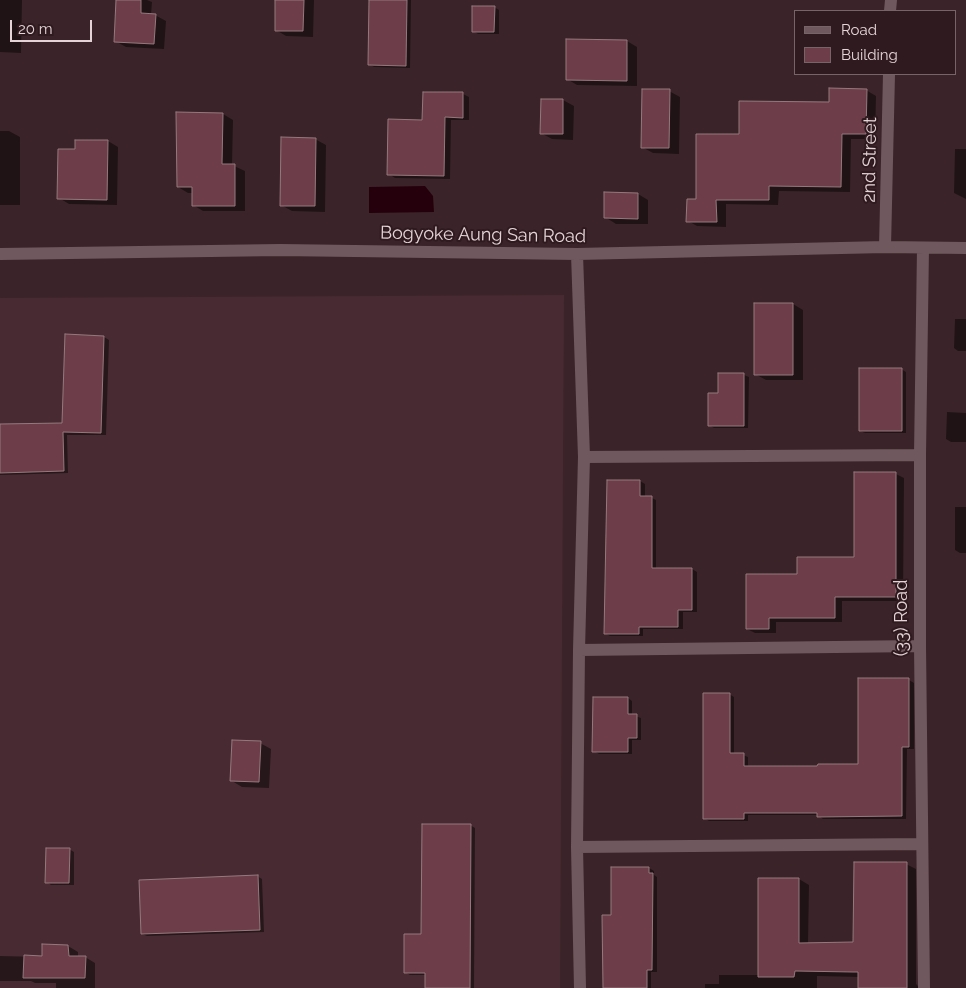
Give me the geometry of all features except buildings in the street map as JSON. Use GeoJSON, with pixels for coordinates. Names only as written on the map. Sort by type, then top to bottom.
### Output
{"type":"FeatureCollection","features":[{"type":"Feature","properties":{"kind":"street","name":"2nd Street"},"geometry":{"type":"LineString","coordinates":[[885,247],[889,75]]}},
{"type":"Feature","properties":{"kind":"street","name":"Bogyoke Aung San Road"},"geometry":{"type":"LineString","coordinates":[[0,254],[280,250],[577,254],[885,247],[966,248]]}},
{"type":"Feature","properties":{"kind":"street","name":"(33) Road"},"geometry":{"type":"LineString","coordinates":[[923,248],[920,646],[924,988]]}},
{"type":"Feature","properties":{"kind":"street"},"geometry":{"type":"LineString","coordinates":[[577,254],[584,457],[579,650],[577,847],[580,988]]}},
{"type":"Feature","properties":{"kind":"street"},"geometry":{"type":"LineString","coordinates":[[584,457],[920,455]]}},
{"type":"Feature","properties":{"kind":"street"},"geometry":{"type":"LineString","coordinates":[[579,650],[920,646]]}},
{"type":"Feature","properties":{"kind":"street"},"geometry":{"type":"LineString","coordinates":[[577,847],[922,844]]}},
{"type":"Feature","properties":{"kind":"shaded area"},"geometry":{"type":"Polygon","coordinates":[[[425,186],[433,196],[434,212],[369,213],[369,187],[425,186]]]}},
{"type":"Feature","properties":{"kind":"shaded area"},"geometry":{"type":"Polygon","coordinates":[[[564,295],[560,988],[0,988],[0,298],[564,295]]]}}]}
